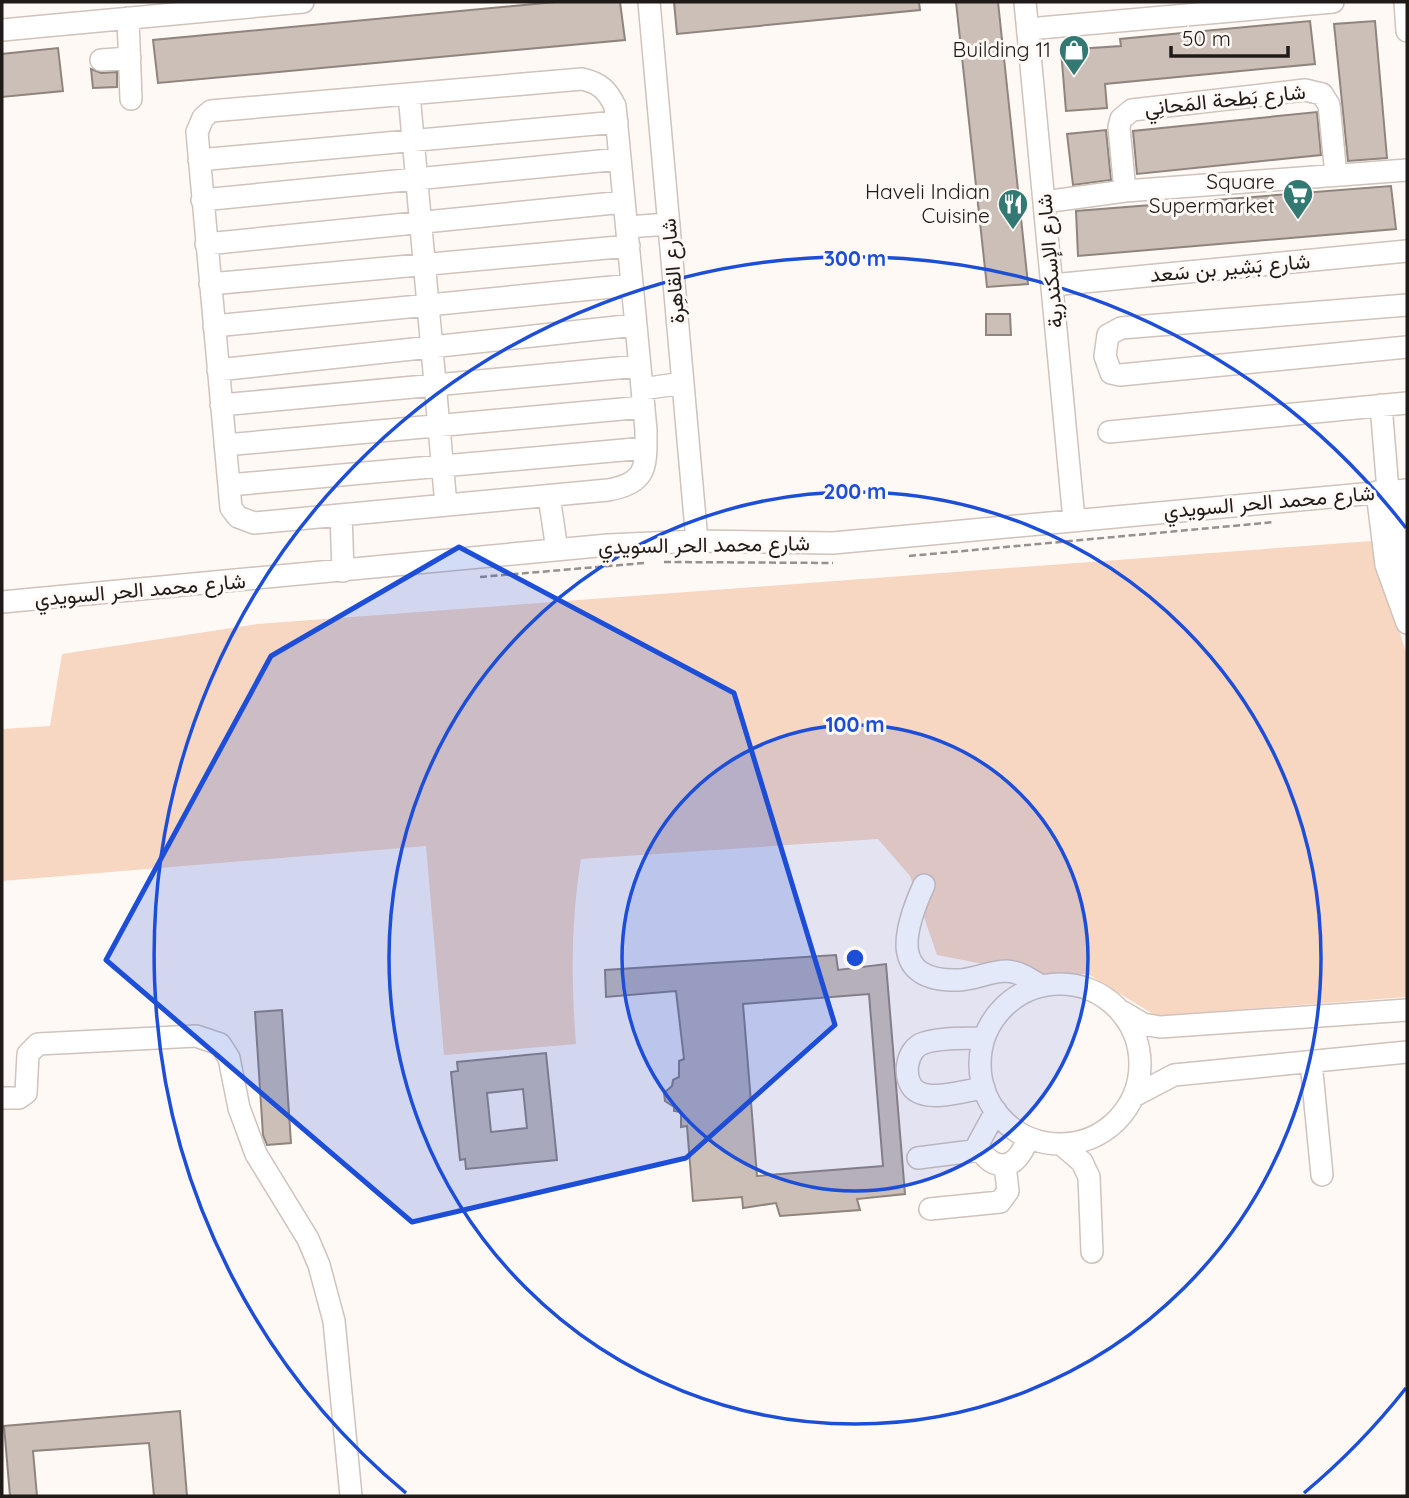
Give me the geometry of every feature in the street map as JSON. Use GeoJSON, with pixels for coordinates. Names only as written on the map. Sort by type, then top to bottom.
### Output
{"type":"FeatureCollection","features":[{"type":"Feature","properties":{"kind":"street"},"geometry":{"type":"LineString","coordinates":[[2,30],[135,13],[303,2]]}},
{"type":"Feature","properties":{"kind":"street","name":"شارع القاهِرة"},"geometry":{"type":"LineString","coordinates":[[649,2],[697,541]]}},
{"type":"Feature","properties":{"kind":"street","name":"شارع الإسكندرية"},"geometry":{"type":"LineString","coordinates":[[1025,2],[1074,520]]}},
{"type":"Feature","properties":{"kind":"street"},"geometry":{"type":"LineString","coordinates":[[1028,29],[1334,2]]}},
{"type":"Feature","properties":{"kind":"street"},"geometry":{"type":"LineString","coordinates":[[1405,2],[1407,31]]}},
{"type":"Feature","properties":{"kind":"street"},"geometry":{"type":"LineString","coordinates":[[131,99],[130,58],[135,13]]}},
{"type":"Feature","properties":{"kind":"street"},"geometry":{"type":"LineString","coordinates":[[101,61],[130,58]]}},
{"type":"Feature","properties":{"kind":"street"},"geometry":{"type":"LineString","coordinates":[[582,79],[595,82],[608,91],[615,106],[617,122],[643,398],[647,461],[641,474],[629,486],[549,496],[254,523],[238,517],[231,508],[202,200],[197,132],[203,118],[211,111],[582,79]]}},
{"type":"Feature","properties":{"kind":"street","name":"شارع بَطحة المَحانِي"},"geometry":{"type":"LineString","coordinates":[[1125,191],[1119,127],[1126,114],[1151,106],[1317,91],[1329,104],[1336,175]]}},
{"type":"Feature","properties":{"kind":"street"},"geometry":{"type":"LineString","coordinates":[[409,94],[446,505]]}},
{"type":"Feature","properties":{"kind":"street"},"geometry":{"type":"LineString","coordinates":[[199,160],[617,122]]}},
{"type":"Feature","properties":{"kind":"street"},"geometry":{"type":"LineString","coordinates":[[202,200],[620,159]]}},
{"type":"Feature","properties":{"kind":"street"},"geometry":{"type":"LineString","coordinates":[[1044,202],[1125,191],[1407,170]]}},
{"type":"Feature","properties":{"kind":"street"},"geometry":{"type":"LineString","coordinates":[[206,244],[624,202]]}},
{"type":"Feature","properties":{"kind":"street"},"geometry":{"type":"LineString","coordinates":[[210,284],[425,263],[628,237],[669,224]]}},
{"type":"Feature","properties":{"kind":"street","name":"شارع بَشِير بن سَعد"},"geometry":{"type":"LineString","coordinates":[[1052,285],[1407,251]]}},
{"type":"Feature","properties":{"kind":"street"},"geometry":{"type":"LineString","coordinates":[[214,326],[632,285]]}},
{"type":"Feature","properties":{"kind":"street"},"geometry":{"type":"LineString","coordinates":[[1407,305],[1121,328],[1108,335],[1105,356],[1111,373],[1120,375],[1407,347]]}},
{"type":"Feature","properties":{"kind":"street"},"geometry":{"type":"LineString","coordinates":[[218,370],[635,325]]}},
{"type":"Feature","properties":{"kind":"street"},"geometry":{"type":"LineString","coordinates":[[221,405],[639,366]]}},
{"type":"Feature","properties":{"kind":"street"},"geometry":{"type":"LineString","coordinates":[[225,445],[439,427],[643,398],[683,383]]}},
{"type":"Feature","properties":{"kind":"street"},"geometry":{"type":"LineString","coordinates":[[1109,432],[1407,403]]}},
{"type":"Feature","properties":{"kind":"street"},"geometry":{"type":"LineString","coordinates":[[1381,405],[1392,491],[1389,578],[1407,623]]}},
{"type":"Feature","properties":{"kind":"street"},"geometry":{"type":"LineString","coordinates":[[229,485],[646,448]]}},
{"type":"Feature","properties":{"kind":"street","name":"شارع محمد الحر السويدي"},"geometry":{"type":"LineString","coordinates":[[2,602],[557,550],[697,541],[833,542],[1392,491]]}},
{"type":"Feature","properties":{"kind":"street"},"geometry":{"type":"LineString","coordinates":[[549,496],[557,550]]}},
{"type":"Feature","properties":{"kind":"street"},"geometry":{"type":"LineString","coordinates":[[341,515],[344,571]]}},
{"type":"Feature","properties":{"kind":"street"},"geometry":{"type":"LineString","coordinates":[[1392,551],[1407,578]]}},
{"type":"Feature","properties":{"kind":"street"},"geometry":{"type":"LineString","coordinates":[[924,885],[908,921],[906,944],[909,960],[919,972],[936,979],[961,980],[1007,971],[1023,975],[1041,986]]}},
{"type":"Feature","properties":{"kind":"street"},"geometry":{"type":"LineString","coordinates":[[1121,1010],[1133,1029],[1140,1051],[1140,1074],[1134,1096],[1122,1115],[1109,1128],[1081,1142],[1061,1144],[1029,1138],[1007,1124],[996,1111],[984,1088],[980,1053],[987,1028],[1003,1006],[1024,991],[1041,986],[1076,984],[1100,994],[1143,1024],[1160,1027],[1407,1010]]}},
{"type":"Feature","properties":{"kind":"street"},"geometry":{"type":"LineString","coordinates":[[2,1098],[19,1098],[26,1093],[28,1054],[43,1043],[196,1036],[212,1040],[225,1051],[232,1066],[239,1108],[256,1154],[300,1223],[328,1293],[334,1321],[351,1496]]}},
{"type":"Feature","properties":{"kind":"street"},"geometry":{"type":"LineString","coordinates":[[984,1038],[923,1043],[912,1050],[907,1062],[911,1085],[918,1092],[930,1095],[984,1088]]}},
{"type":"Feature","properties":{"kind":"street"},"geometry":{"type":"LineString","coordinates":[[1134,1096],[1160,1080],[1174,1076],[1407,1052]]}},
{"type":"Feature","properties":{"kind":"street"},"geometry":{"type":"LineString","coordinates":[[1311,1062],[1322,1175]]}},
{"type":"Feature","properties":{"kind":"street"},"geometry":{"type":"LineString","coordinates":[[996,1111],[984,1127],[978,1144],[980,1150],[995,1164],[1004,1166],[1018,1158],[1029,1138]]}},
{"type":"Feature","properties":{"kind":"street"},"geometry":{"type":"LineString","coordinates":[[1061,1144],[1083,1162],[1089,1177],[1092,1252]]}},
{"type":"Feature","properties":{"kind":"street"},"geometry":{"type":"LineString","coordinates":[[918,1158],[980,1150]]}},
{"type":"Feature","properties":{"kind":"street"},"geometry":{"type":"LineString","coordinates":[[930,1209],[1000,1202],[1008,1191],[1004,1166]]}},
{"type":"Feature","properties":{"kind":"path"},"geometry":{"type":"LineString","coordinates":[[904,556],[1278,522]]}},
{"type":"Feature","properties":{"kind":"path"},"geometry":{"type":"LineString","coordinates":[[658,562],[807,565],[835,562]]}},
{"type":"Feature","properties":{"kind":"highlighted area"},"geometry":{"type":"Polygon","coordinates":[[[459,547],[734,693],[835,1025],[686,1158],[412,1222],[106,960],[271,656],[459,547]]]}},
{"type":"Feature","properties":{"kind":"shaded area"},"geometry":{"type":"Polygon","coordinates":[[[1372,541],[1407,656],[1407,997],[1156,1016],[1088,974],[1034,974],[937,955],[910,876],[878,839],[581,859],[573,951],[576,1044],[444,1055],[426,846],[2,881],[2,729],[50,726],[62,654],[257,624],[1372,541]]]}},
{"type":"Feature","properties":{"kind":"building"},"geometry":{"type":"Polygon","coordinates":[[[556,2],[620,2],[625,40],[158,83],[153,40],[556,2]]]}},
{"type":"Feature","properties":{"kind":"building"},"geometry":{"type":"Polygon","coordinates":[[[674,2],[919,2],[920,10],[677,34],[674,2]]]}},
{"type":"Feature","properties":{"kind":"building"},"geometry":{"type":"Polygon","coordinates":[[[956,2],[998,2],[1028,284],[987,287],[956,2]]]}},
{"type":"Feature","properties":{"kind":"building"},"geometry":{"type":"Polygon","coordinates":[[[1310,21],[1315,64],[1105,84],[1107,108],[1066,111],[1061,50],[1121,46],[1120,39],[1310,21]]]}},
{"type":"Feature","properties":{"kind":"building"},"geometry":{"type":"Polygon","coordinates":[[[1375,21],[1387,158],[1348,161],[1334,24],[1375,21]]]}},
{"type":"Feature","properties":{"kind":"building"},"geometry":{"type":"Polygon","coordinates":[[[58,48],[63,91],[2,97],[2,54],[58,48]]]}},
{"type":"Feature","properties":{"kind":"building"},"geometry":{"type":"Polygon","coordinates":[[[91,69],[101,73],[117,72],[117,87],[93,88],[91,69]]]}},
{"type":"Feature","properties":{"kind":"building"},"geometry":{"type":"Polygon","coordinates":[[[1317,112],[1321,155],[1137,174],[1133,131],[1317,112]]]}},
{"type":"Feature","properties":{"kind":"building"},"geometry":{"type":"Polygon","coordinates":[[[1106,130],[1111,180],[1073,185],[1067,134],[1106,130]]]}},
{"type":"Feature","properties":{"kind":"building"},"geometry":{"type":"Polygon","coordinates":[[[1391,186],[1396,229],[1078,256],[1076,211],[1391,186]]]}},
{"type":"Feature","properties":{"kind":"building"},"geometry":{"type":"Polygon","coordinates":[[[986,314],[1010,314],[1011,335],[986,335],[986,314]]]}},
{"type":"Feature","properties":{"kind":"building"},"geometry":{"type":"Polygon","coordinates":[[[836,955],[838,970],[886,964],[905,1194],[857,1199],[860,1210],[780,1216],[776,1203],[743,1208],[742,1197],[693,1201],[687,1126],[681,1127],[681,1112],[674,1111],[674,1107],[665,1101],[664,1093],[672,1086],[673,1080],[679,1077],[679,1061],[684,1059],[676,991],[606,997],[605,970],[836,955]],[[869,994],[743,1004],[757,1176],[883,1166],[869,994]]]}},
{"type":"Feature","properties":{"kind":"building"},"geometry":{"type":"Polygon","coordinates":[[[282,1010],[291,1143],[267,1145],[263,1135],[255,1012],[282,1010]]]}},
{"type":"Feature","properties":{"kind":"building"},"geometry":{"type":"Polygon","coordinates":[[[546,1053],[557,1160],[466,1169],[465,1159],[460,1160],[451,1072],[458,1071],[457,1062],[546,1053]],[[523,1089],[487,1093],[491,1132],[527,1128],[523,1089]]]}},
{"type":"Feature","properties":{"kind":"building"},"geometry":{"type":"Polygon","coordinates":[[[180,1411],[187,1496],[154,1496],[149,1443],[33,1451],[37,1496],[10,1496],[4,1426],[180,1411]]]}},
{"type":"Feature","properties":{"kind":"place","name":"Building 11"},"geometry":{"type":"Point","coordinates":[1074,77]}},
{"type":"Feature","properties":{"kind":"place","name":"Square Supermarket"},"geometry":{"type":"Point","coordinates":[1298,221]}},
{"type":"Feature","properties":{"kind":"place","name":"Haveli Indian Cuisine"},"geometry":{"type":"Point","coordinates":[1013,231]}}]}
